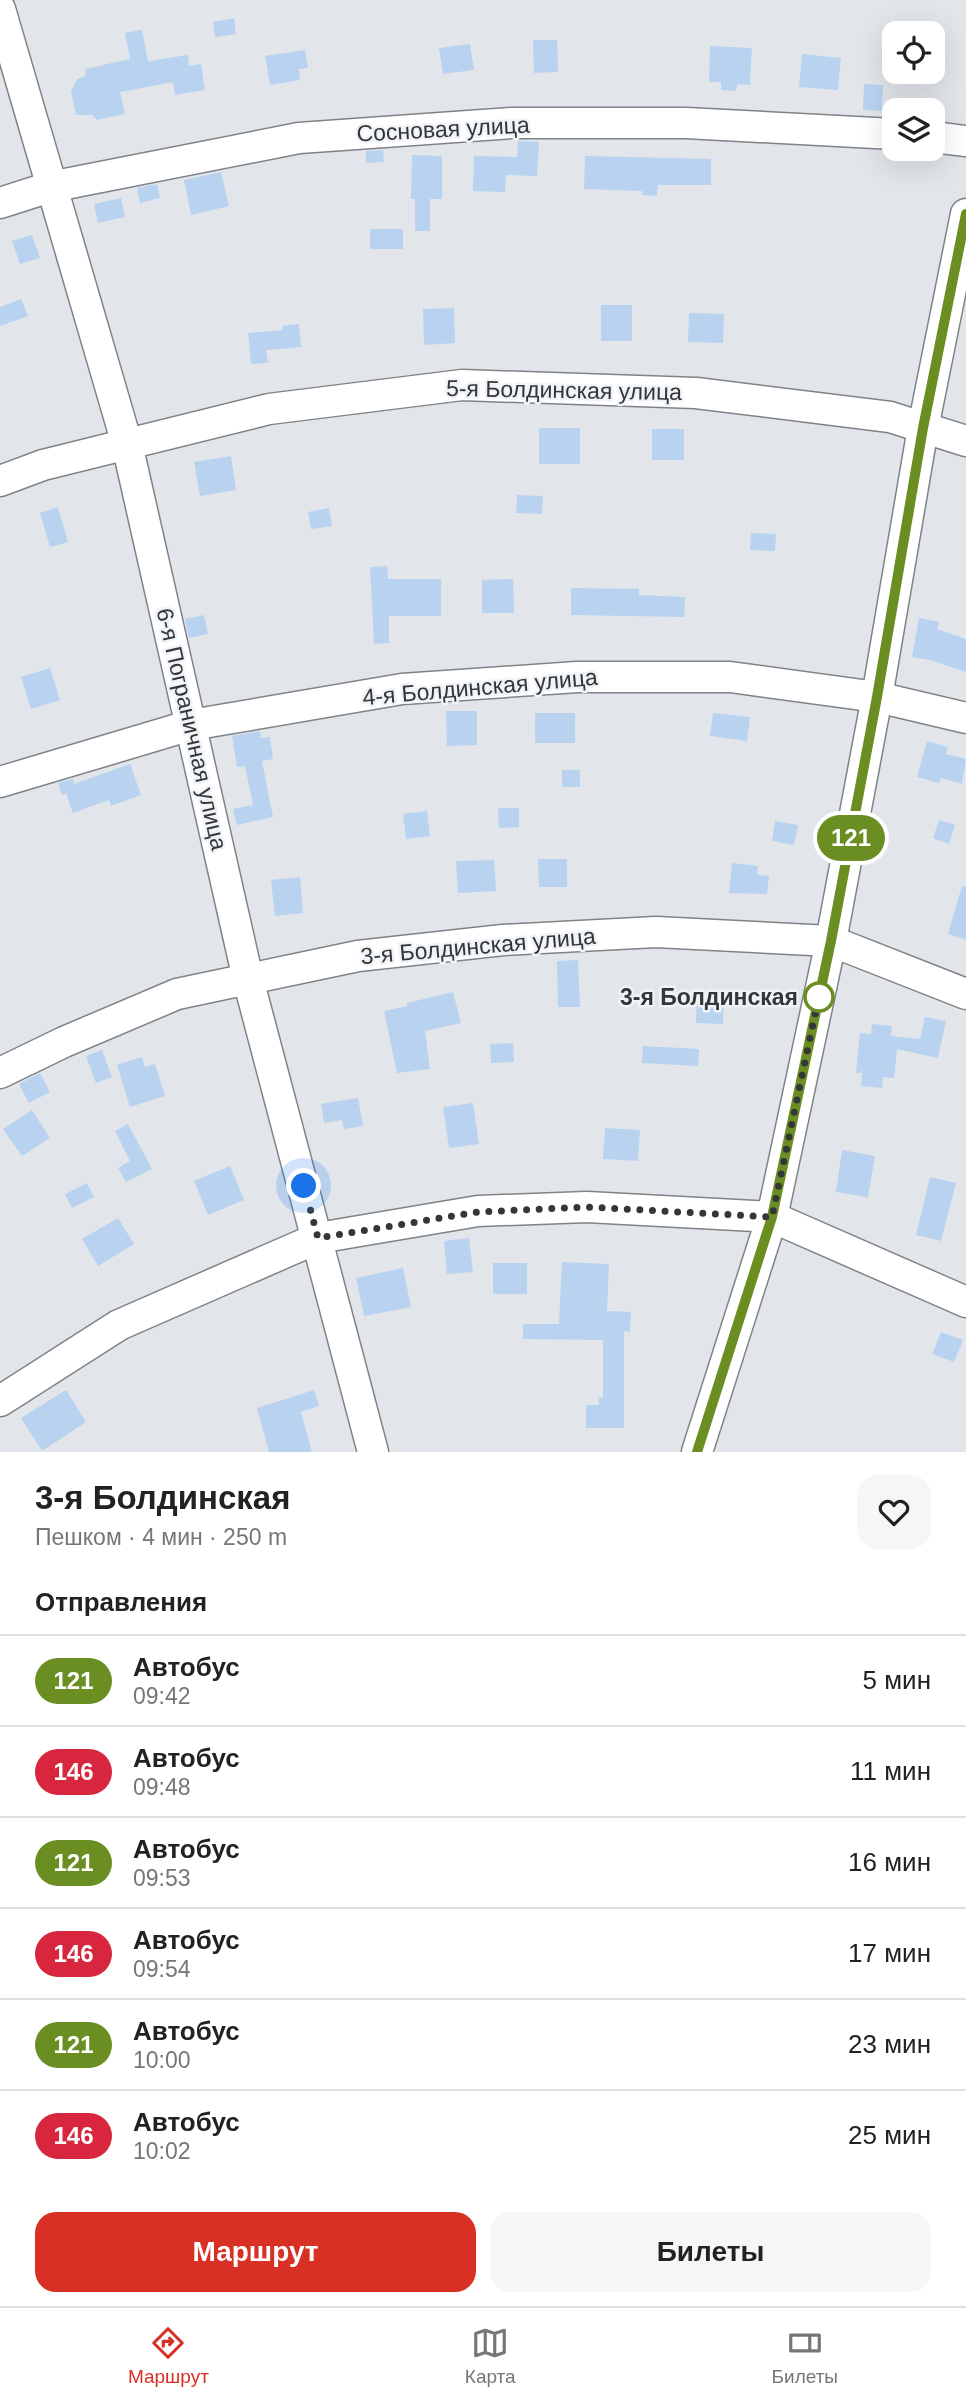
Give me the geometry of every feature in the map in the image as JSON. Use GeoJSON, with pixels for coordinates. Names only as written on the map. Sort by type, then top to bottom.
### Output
{"type":"FeatureCollection","features":[{"type":"Feature","properties":{"kind":"street","name":"6-я Пограничная улица"},"geometry":{"type":"LineString","coordinates":[[0,9],[127,444],[248,979],[373,1452]]}},
{"type":"Feature","properties":{"kind":"street","name":"Сосновая улица"},"geometry":{"type":"LineString","coordinates":[[0,204],[50,187],[299,138],[512,123],[686,123],[882,133]]}},
{"type":"Feature","properties":{"kind":"street"},"geometry":{"type":"LineString","coordinates":[[945,138],[966,141]]}},
{"type":"Feature","properties":{"kind":"street"},"geometry":{"type":"LineString","coordinates":[[697,1452],[772,1217],[831,941],[877,697],[923,428],[966,214]]}},
{"type":"Feature","properties":{"kind":"street","name":"5-я Болдинская улица"},"geometry":{"type":"LineString","coordinates":[[0,481],[43,465],[269,409],[463,385],[696,393],[890,417],[966,441]]}},
{"type":"Feature","properties":{"kind":"street","name":"4-я Болдинская улица"},"geometry":{"type":"LineString","coordinates":[[0,782],[191,725],[402,689],[577,677],[730,677],[877,697],[966,718]]}},
{"type":"Feature","properties":{"kind":"street","name":"3-я Болдинская улица"},"geometry":{"type":"LineString","coordinates":[[0,1073],[64,1042],[177,994],[358,956],[503,940],[656,932],[831,941],[966,994]]}},
{"type":"Feature","properties":{"kind":"street"},"geometry":{"type":"LineString","coordinates":[[0,1401],[119,1325],[318,1238],[491,1211],[587,1207],[772,1217],[966,1302]]}},
{"type":"Feature","properties":{"kind":"building"},"geometry":{"type":"Polygon","coordinates":[[[234,18],[236,34],[215,37],[213,22],[234,18]]]}},
{"type":"Feature","properties":{"kind":"building"},"geometry":{"type":"Polygon","coordinates":[[[142,30],[148,61],[188,55],[189,66],[201,64],[205,90],[175,95],[173,82],[120,92],[125,114],[97,120],[92,115],[76,115],[71,91],[77,79],[86,76],[85,69],[130,59],[125,33],[142,30]]]}},
{"type":"Feature","properties":{"kind":"building"},"geometry":{"type":"Polygon","coordinates":[[[533,40],[557,40],[558,72],[534,73],[533,40]]]}},
{"type":"Feature","properties":{"kind":"building"},"geometry":{"type":"Polygon","coordinates":[[[470,44],[474,70],[443,74],[439,48],[470,44]]]}},
{"type":"Feature","properties":{"kind":"building"},"geometry":{"type":"Polygon","coordinates":[[[710,46],[752,48],[750,85],[737,84],[736,91],[721,90],[721,82],[709,82],[710,46]]]}},
{"type":"Feature","properties":{"kind":"building"},"geometry":{"type":"Polygon","coordinates":[[[305,50],[308,68],[299,69],[300,80],[270,85],[265,56],[305,50]]]}},
{"type":"Feature","properties":{"kind":"building"},"geometry":{"type":"Polygon","coordinates":[[[802,54],[841,58],[838,90],[799,87],[802,54]]]}},
{"type":"Feature","properties":{"kind":"building"},"geometry":{"type":"Polygon","coordinates":[[[864,84],[883,85],[882,111],[863,110],[864,84]]]}},
{"type":"Feature","properties":{"kind":"building"},"geometry":{"type":"Polygon","coordinates":[[[518,141],[539,142],[537,176],[506,175],[505,192],[473,191],[474,156],[517,157],[518,141]]]}},
{"type":"Feature","properties":{"kind":"building"},"geometry":{"type":"Polygon","coordinates":[[[383,150],[384,162],[366,163],[366,151],[383,150]]]}},
{"type":"Feature","properties":{"kind":"building"},"geometry":{"type":"Polygon","coordinates":[[[412,155],[442,156],[442,199],[430,199],[430,231],[415,231],[415,199],[411,199],[412,155]]]}},
{"type":"Feature","properties":{"kind":"building"},"geometry":{"type":"Polygon","coordinates":[[[585,156],[711,159],[711,185],[658,185],[657,196],[642,195],[642,191],[584,189],[585,156]]]}},
{"type":"Feature","properties":{"kind":"building"},"geometry":{"type":"Polygon","coordinates":[[[221,172],[229,206],[191,215],[184,180],[221,172]]]}},
{"type":"Feature","properties":{"kind":"building"},"geometry":{"type":"Polygon","coordinates":[[[157,184],[160,198],[140,203],[137,188],[157,184]]]}},
{"type":"Feature","properties":{"kind":"building"},"geometry":{"type":"Polygon","coordinates":[[[121,198],[125,217],[98,223],[94,204],[121,198]]]}},
{"type":"Feature","properties":{"kind":"building"},"geometry":{"type":"Polygon","coordinates":[[[370,229],[403,229],[403,249],[370,249],[370,229]]]}},
{"type":"Feature","properties":{"kind":"building"},"geometry":{"type":"Polygon","coordinates":[[[32,235],[40,258],[20,264],[12,241],[32,235]]]}},
{"type":"Feature","properties":{"kind":"building"},"geometry":{"type":"Polygon","coordinates":[[[21,299],[28,316],[0,326],[0,307],[21,299]]]}},
{"type":"Feature","properties":{"kind":"building"},"geometry":{"type":"Polygon","coordinates":[[[601,305],[632,305],[632,341],[601,341],[601,305]]]}},
{"type":"Feature","properties":{"kind":"building"},"geometry":{"type":"Polygon","coordinates":[[[454,308],[455,343],[424,345],[423,309],[454,308]]]}},
{"type":"Feature","properties":{"kind":"building"},"geometry":{"type":"Polygon","coordinates":[[[689,313],[724,314],[723,343],[688,342],[689,313]]]}},
{"type":"Feature","properties":{"kind":"building"},"geometry":{"type":"Polygon","coordinates":[[[299,324],[301,347],[266,350],[268,363],[251,364],[248,333],[283,330],[282,326],[299,324]]]}},
{"type":"Feature","properties":{"kind":"building"},"geometry":{"type":"Polygon","coordinates":[[[539,428],[580,428],[580,464],[539,464],[539,428]]]}},
{"type":"Feature","properties":{"kind":"building"},"geometry":{"type":"Polygon","coordinates":[[[652,429],[684,429],[684,460],[652,460],[652,429]]]}},
{"type":"Feature","properties":{"kind":"building"},"geometry":{"type":"Polygon","coordinates":[[[231,456],[236,490],[200,496],[194,462],[231,456]]]}},
{"type":"Feature","properties":{"kind":"building"},"geometry":{"type":"Polygon","coordinates":[[[517,495],[543,496],[542,514],[516,513],[517,495]]]}},
{"type":"Feature","properties":{"kind":"building"},"geometry":{"type":"Polygon","coordinates":[[[58,507],[68,542],[50,547],[40,513],[58,507]]]}},
{"type":"Feature","properties":{"kind":"building"},"geometry":{"type":"Polygon","coordinates":[[[329,508],[332,526],[311,529],[308,512],[329,508]]]}},
{"type":"Feature","properties":{"kind":"building"},"geometry":{"type":"Polygon","coordinates":[[[751,533],[776,534],[775,551],[750,550],[751,533]]]}},
{"type":"Feature","properties":{"kind":"building"},"geometry":{"type":"Polygon","coordinates":[[[387,566],[388,579],[441,579],[441,616],[389,616],[389,643],[374,644],[370,567],[387,566]]]}},
{"type":"Feature","properties":{"kind":"building"},"geometry":{"type":"Polygon","coordinates":[[[513,579],[514,613],[482,613],[482,580],[513,579]]]}},
{"type":"Feature","properties":{"kind":"building"},"geometry":{"type":"Polygon","coordinates":[[[571,588],[639,589],[639,595],[685,597],[684,617],[571,615],[571,588]]]}},
{"type":"Feature","properties":{"kind":"building"},"geometry":{"type":"Polygon","coordinates":[[[204,615],[208,634],[189,638],[185,619],[204,615]]]}},
{"type":"Feature","properties":{"kind":"building"},"geometry":{"type":"Polygon","coordinates":[[[919,618],[939,622],[937,629],[966,639],[966,672],[912,657],[919,618]]]}},
{"type":"Feature","properties":{"kind":"building"},"geometry":{"type":"Polygon","coordinates":[[[50,668],[60,700],[31,709],[21,677],[50,668]]]}},
{"type":"Feature","properties":{"kind":"building"},"geometry":{"type":"Polygon","coordinates":[[[446,711],[477,711],[477,745],[447,746],[446,711]]]}},
{"type":"Feature","properties":{"kind":"building"},"geometry":{"type":"Polygon","coordinates":[[[535,713],[575,713],[575,743],[535,743],[535,713]]]}},
{"type":"Feature","properties":{"kind":"building"},"geometry":{"type":"Polygon","coordinates":[[[713,713],[750,717],[747,741],[710,736],[713,713]]]}},
{"type":"Feature","properties":{"kind":"building"},"geometry":{"type":"Polygon","coordinates":[[[260,731],[261,738],[270,737],[273,759],[262,761],[273,817],[237,825],[233,809],[253,805],[245,766],[237,767],[232,736],[260,731]]]}},
{"type":"Feature","properties":{"kind":"building"},"geometry":{"type":"Polygon","coordinates":[[[927,741],[948,747],[946,754],[966,759],[962,784],[941,778],[939,783],[917,777],[927,741]]]}},
{"type":"Feature","properties":{"kind":"building"},"geometry":{"type":"Polygon","coordinates":[[[130,764],[141,795],[111,806],[109,800],[73,813],[66,793],[62,795],[58,783],[73,779],[74,784],[130,764]]]}},
{"type":"Feature","properties":{"kind":"building"},"geometry":{"type":"Polygon","coordinates":[[[562,770],[580,770],[580,787],[562,787],[562,770]]]}},
{"type":"Feature","properties":{"kind":"building"},"geometry":{"type":"Polygon","coordinates":[[[498,808],[519,808],[519,827],[499,828],[498,808]]]}},
{"type":"Feature","properties":{"kind":"building"},"geometry":{"type":"Polygon","coordinates":[[[427,811],[430,836],[406,839],[403,814],[427,811]]]}},
{"type":"Feature","properties":{"kind":"building"},"geometry":{"type":"Polygon","coordinates":[[[939,820],[955,825],[949,844],[933,838],[939,820]]]}},
{"type":"Feature","properties":{"kind":"building"},"geometry":{"type":"Polygon","coordinates":[[[775,821],[798,825],[794,845],[772,841],[775,821]]]}},
{"type":"Feature","properties":{"kind":"building"},"geometry":{"type":"Polygon","coordinates":[[[538,859],[567,859],[567,887],[539,887],[538,859]]]}},
{"type":"Feature","properties":{"kind":"building"},"geometry":{"type":"Polygon","coordinates":[[[494,860],[496,891],[458,893],[456,861],[494,860]]]}},
{"type":"Feature","properties":{"kind":"building"},"geometry":{"type":"Polygon","coordinates":[[[732,863],[758,866],[757,875],[769,876],[767,894],[729,893],[732,863]]]}},
{"type":"Feature","properties":{"kind":"building"},"geometry":{"type":"Polygon","coordinates":[[[300,877],[303,913],[275,916],[271,880],[300,877]]]}},
{"type":"Feature","properties":{"kind":"building"},"geometry":{"type":"Polygon","coordinates":[[[962,886],[966,887],[966,940],[948,934],[962,886]]]}},
{"type":"Feature","properties":{"kind":"building"},"geometry":{"type":"Polygon","coordinates":[[[578,960],[580,1007],[558,1007],[557,961],[578,960]]]}},
{"type":"Feature","properties":{"kind":"building"},"geometry":{"type":"Polygon","coordinates":[[[453,992],[461,1023],[425,1031],[430,1069],[397,1073],[384,1011],[453,992]]]}},
{"type":"Feature","properties":{"kind":"building"},"geometry":{"type":"Polygon","coordinates":[[[697,995],[724,996],[723,1024],[696,1023],[697,995]]]}},
{"type":"Feature","properties":{"kind":"building"},"geometry":{"type":"Polygon","coordinates":[[[925,1017],[946,1021],[938,1058],[897,1049],[894,1078],[883,1077],[882,1088],[861,1086],[862,1073],[856,1073],[860,1033],[871,1034],[872,1024],[892,1026],[891,1036],[920,1039],[925,1017]]]}},
{"type":"Feature","properties":{"kind":"building"},"geometry":{"type":"Polygon","coordinates":[[[513,1043],[514,1062],[491,1063],[490,1044],[513,1043]]]}},
{"type":"Feature","properties":{"kind":"building"},"geometry":{"type":"Polygon","coordinates":[[[643,1046],[699,1049],[698,1066],[642,1063],[643,1046]]]}},
{"type":"Feature","properties":{"kind":"building"},"geometry":{"type":"Polygon","coordinates":[[[102,1050],[112,1077],[96,1083],[86,1056],[102,1050]]]}},
{"type":"Feature","properties":{"kind":"building"},"geometry":{"type":"Polygon","coordinates":[[[142,1057],[145,1067],[155,1064],[165,1096],[130,1107],[117,1065],[142,1057]]]}},
{"type":"Feature","properties":{"kind":"building"},"geometry":{"type":"Polygon","coordinates":[[[40,1073],[50,1092],[29,1103],[19,1084],[40,1073]]]}},
{"type":"Feature","properties":{"kind":"building"},"geometry":{"type":"Polygon","coordinates":[[[358,1098],[363,1126],[344,1129],[342,1120],[324,1123],[321,1104],[358,1098]]]}},
{"type":"Feature","properties":{"kind":"building"},"geometry":{"type":"Polygon","coordinates":[[[473,1103],[479,1144],[449,1148],[443,1107],[473,1103]]]}},
{"type":"Feature","properties":{"kind":"building"},"geometry":{"type":"Polygon","coordinates":[[[32,1110],[50,1138],[22,1156],[3,1129],[32,1110]]]}},
{"type":"Feature","properties":{"kind":"building"},"geometry":{"type":"Polygon","coordinates":[[[128,1124],[152,1169],[126,1182],[118,1168],[130,1161],[115,1131],[128,1124]]]}},
{"type":"Feature","properties":{"kind":"building"},"geometry":{"type":"Polygon","coordinates":[[[605,1128],[640,1130],[638,1161],[603,1159],[605,1128]]]}},
{"type":"Feature","properties":{"kind":"building"},"geometry":{"type":"Polygon","coordinates":[[[842,1150],[875,1156],[868,1197],[836,1192],[842,1150]]]}},
{"type":"Feature","properties":{"kind":"building"},"geometry":{"type":"Polygon","coordinates":[[[230,1166],[244,1200],[208,1215],[194,1181],[230,1166]]]}},
{"type":"Feature","properties":{"kind":"building"},"geometry":{"type":"Polygon","coordinates":[[[930,1177],[956,1183],[941,1241],[916,1235],[930,1177]]]}},
{"type":"Feature","properties":{"kind":"building"},"geometry":{"type":"Polygon","coordinates":[[[87,1183],[94,1197],[72,1208],[65,1194],[87,1183]]]}},
{"type":"Feature","properties":{"kind":"building"},"geometry":{"type":"Polygon","coordinates":[[[118,1218],[134,1244],[98,1266],[82,1239],[118,1218]]]}},
{"type":"Feature","properties":{"kind":"building"},"geometry":{"type":"Polygon","coordinates":[[[469,1238],[473,1272],[447,1274],[444,1241],[469,1238]]]}},
{"type":"Feature","properties":{"kind":"building"},"geometry":{"type":"Polygon","coordinates":[[[562,1262],[609,1264],[607,1311],[631,1312],[630,1332],[624,1331],[624,1428],[586,1428],[586,1405],[599,1405],[599,1398],[603,1398],[603,1340],[523,1339],[523,1324],[559,1324],[562,1262]]]}},
{"type":"Feature","properties":{"kind":"building"},"geometry":{"type":"Polygon","coordinates":[[[493,1263],[527,1263],[527,1294],[493,1294],[493,1263]]]}},
{"type":"Feature","properties":{"kind":"building"},"geometry":{"type":"Polygon","coordinates":[[[403,1268],[411,1307],[364,1316],[356,1278],[403,1268]]]}},
{"type":"Feature","properties":{"kind":"building"},"geometry":{"type":"Polygon","coordinates":[[[941,1332],[963,1340],[954,1362],[932,1354],[941,1332]]]}},
{"type":"Feature","properties":{"kind":"building"},"geometry":{"type":"Polygon","coordinates":[[[66,1390],[86,1422],[42,1451],[21,1418],[66,1390]]]}},
{"type":"Feature","properties":{"kind":"building"},"geometry":{"type":"Polygon","coordinates":[[[314,1390],[319,1406],[301,1412],[312,1452],[269,1452],[257,1408],[314,1390]]]}},
{"type":"Feature","properties":{"kind":"bus line","name":"121"},"geometry":{"type":"LineString","coordinates":[[697,1452],[772,1217],[831,941],[877,697],[923,428],[966,214]]}},
{"type":"Feature","properties":{"kind":"place","name":"3-я Болдинская"},"geometry":{"type":"Point","coordinates":[819,997]}},
{"type":"Feature","properties":{"kind":"route"},"geometry":{"type":"LineString","coordinates":[[304,1186],[318,1238],[478,1212],[587,1207],[772,1217],[820,991],[819,997]]}}]}
